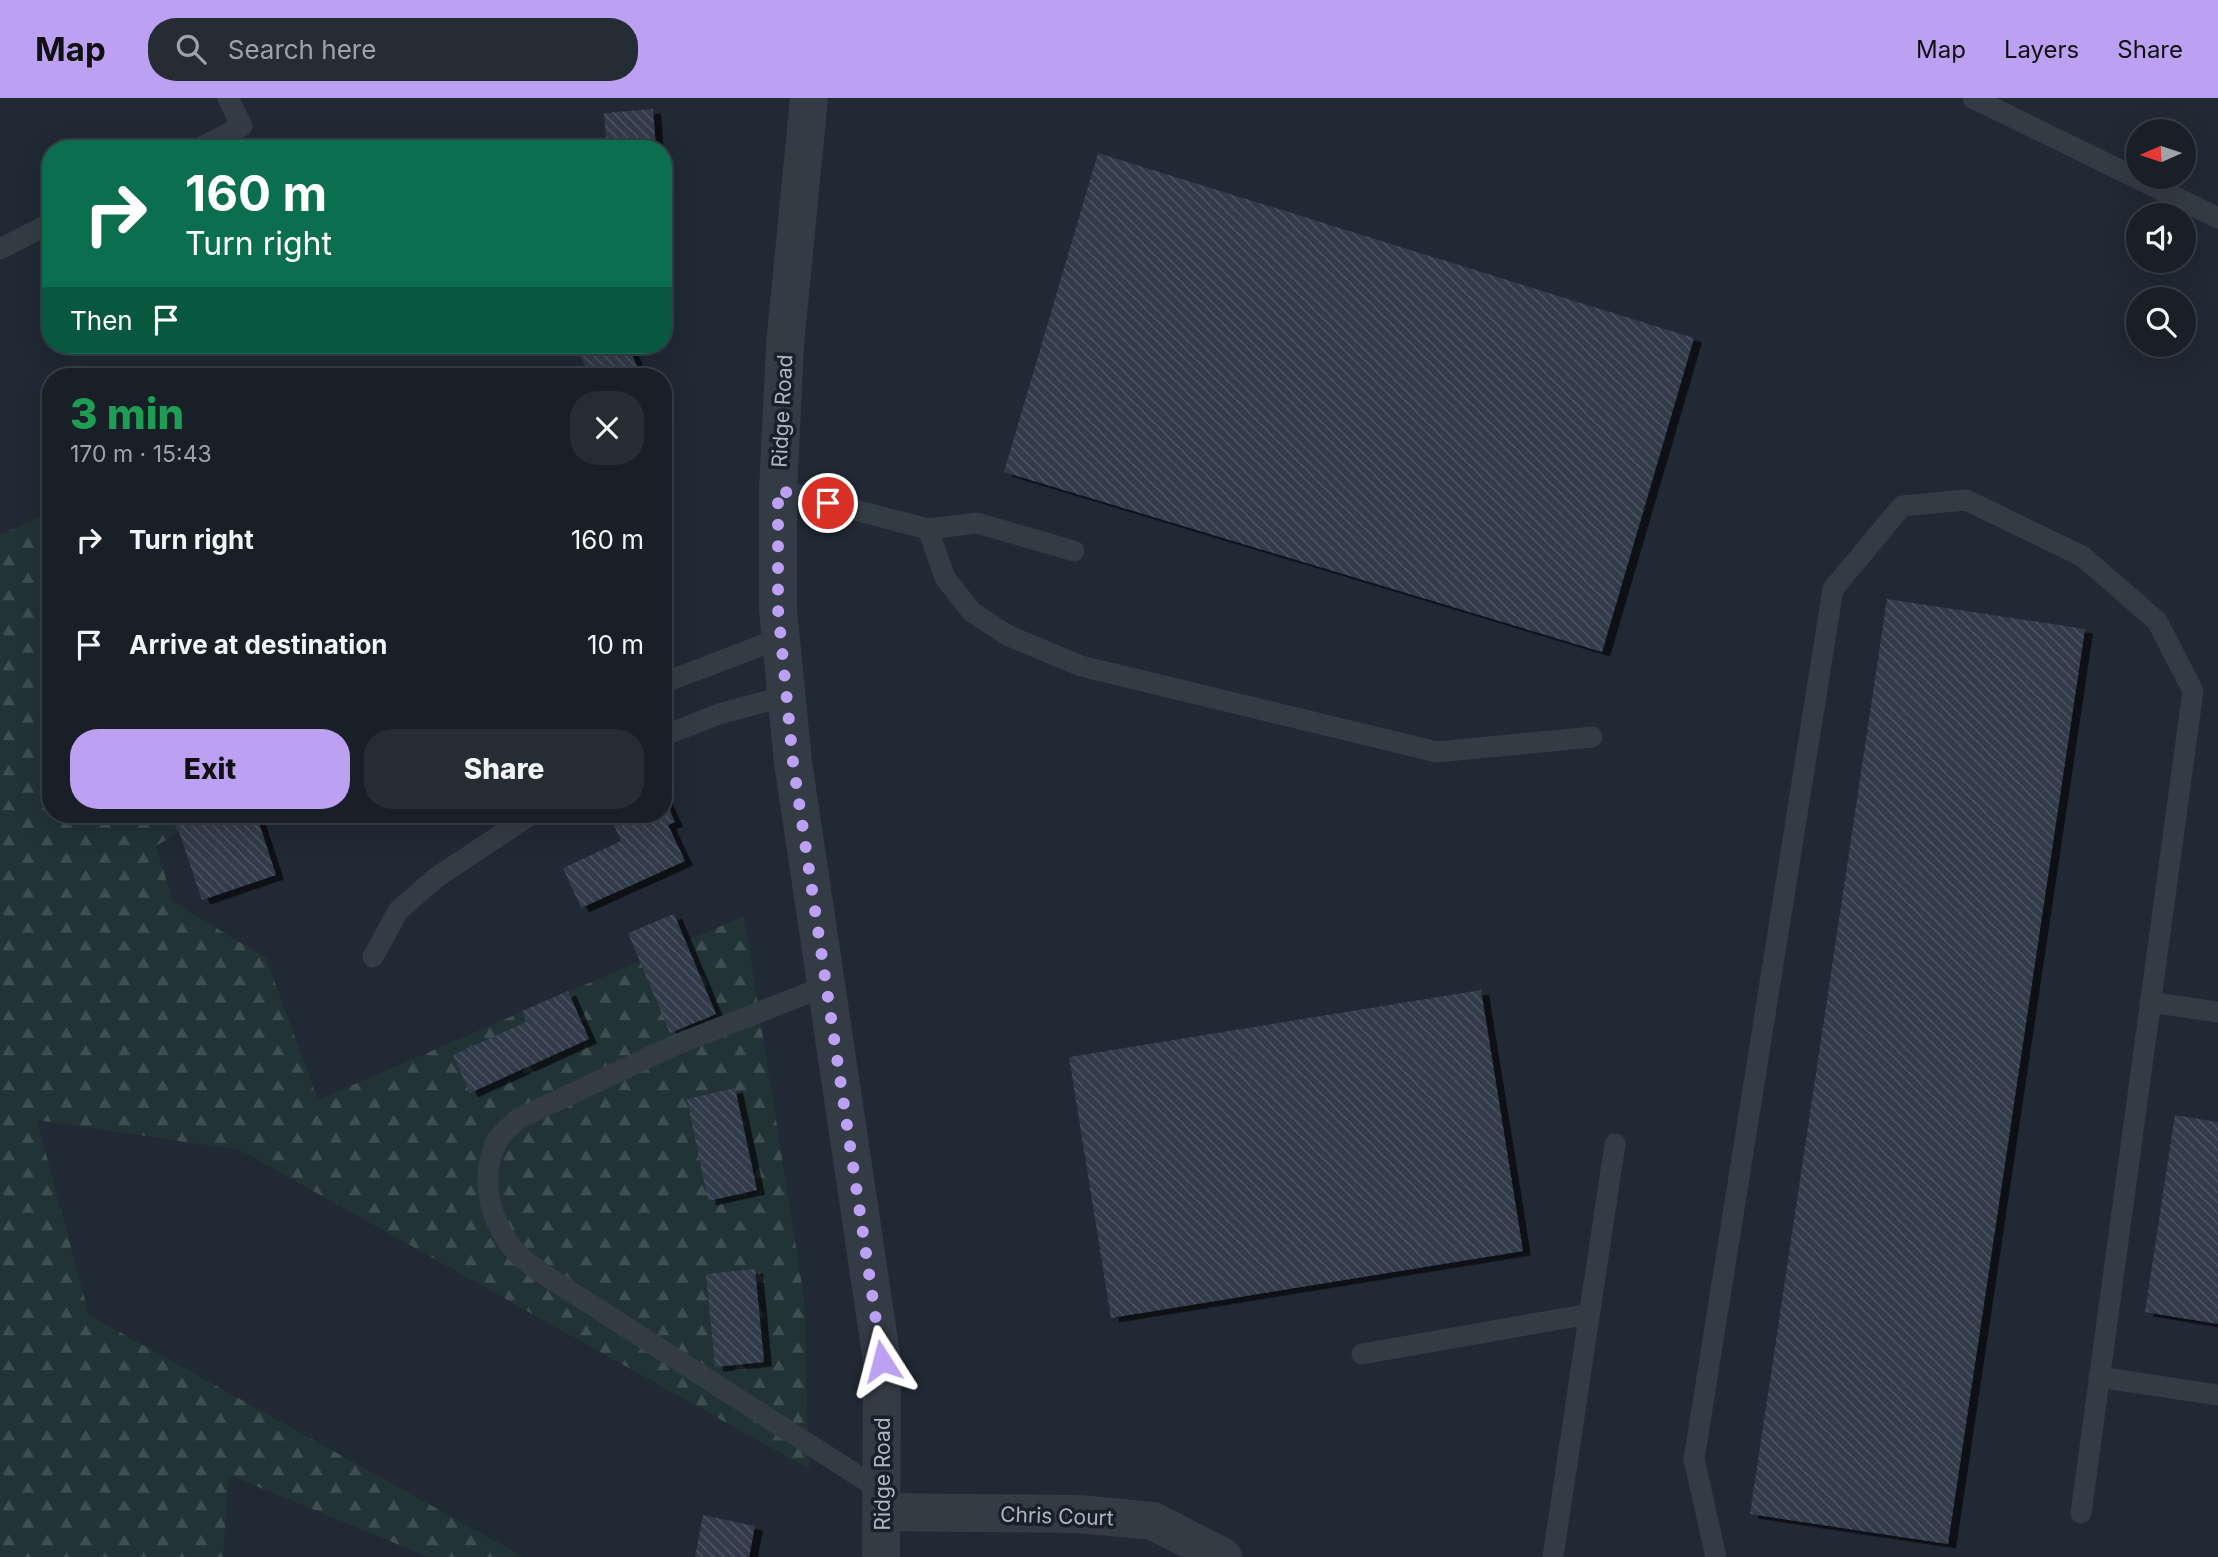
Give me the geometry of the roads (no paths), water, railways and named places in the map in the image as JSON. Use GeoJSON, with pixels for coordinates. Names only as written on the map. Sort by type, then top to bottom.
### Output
{"type":"FeatureCollection","features":[{"type":"Feature","properties":{"kind":"street","name":"Ridge Road"},"geometry":{"type":"LineString","coordinates":[[809,98],[785,345],[778,490],[778,609],[793,762],[882,1361],[881,1557]]}},
{"type":"Feature","properties":{"kind":"street","name":"Chris Court"},"geometry":{"type":"LineString","coordinates":[[882,1502],[1153,1521],[1223,1557]]}},
{"type":"Feature","properties":{"kind":"lane"},"geometry":{"type":"LineString","coordinates":[[215,140],[242,126],[228,98]]}},
{"type":"Feature","properties":{"kind":"lane"},"geometry":{"type":"LineString","coordinates":[[1973,98],[2218,218]]}},
{"type":"Feature","properties":{"kind":"lane"},"geometry":{"type":"LineString","coordinates":[[0,249],[42,228]]}},
{"type":"Feature","properties":{"kind":"lane"},"geometry":{"type":"LineString","coordinates":[[778,490],[928,529],[977,523],[1074,551]]}},
{"type":"Feature","properties":{"kind":"lane"},"geometry":{"type":"LineString","coordinates":[[1716,1557],[1694,1459],[1833,589],[1902,506],[1966,500],[2082,556],[2157,621],[2193,691],[2081,1513]]}},
{"type":"Feature","properties":{"kind":"lane"},"geometry":{"type":"LineString","coordinates":[[928,529],[945,578],[972,612],[1007,635],[1081,666],[1437,752],[1592,737]]}},
{"type":"Feature","properties":{"kind":"lane"},"geometry":{"type":"LineString","coordinates":[[672,679],[781,638]]}},
{"type":"Feature","properties":{"kind":"lane"},"geometry":{"type":"LineString","coordinates":[[672,732],[719,714],[786,696]]}},
{"type":"Feature","properties":{"kind":"lane"},"geometry":{"type":"LineString","coordinates":[[373,957],[398,911],[437,877],[518,823]]}},
{"type":"Feature","properties":{"kind":"lane"},"geometry":{"type":"LineString","coordinates":[[826,986],[673,1046],[518,1119],[499,1138],[491,1160],[487,1195],[498,1227],[518,1255],[882,1502]]}},
{"type":"Feature","properties":{"kind":"lane"},"geometry":{"type":"LineString","coordinates":[[2150,1002],[2218,1012]]}},
{"type":"Feature","properties":{"kind":"lane"},"geometry":{"type":"LineString","coordinates":[[1553,1557],[1615,1144]]}},
{"type":"Feature","properties":{"kind":"lane"},"geometry":{"type":"LineString","coordinates":[[1362,1354],[1589,1314]]}},
{"type":"Feature","properties":{"kind":"lane"},"geometry":{"type":"LineString","coordinates":[[2099,1377],[2218,1395]]}}]}
